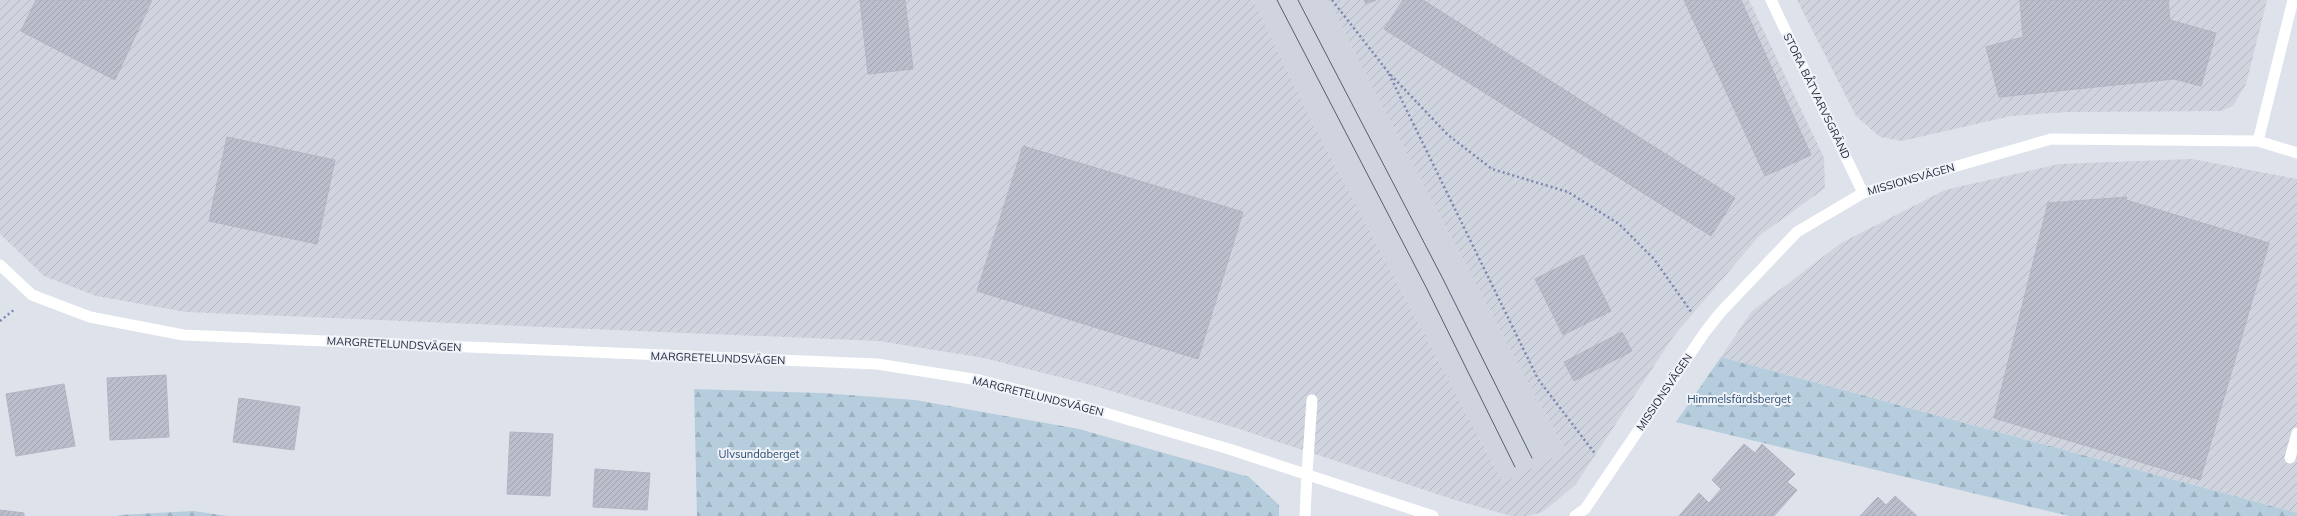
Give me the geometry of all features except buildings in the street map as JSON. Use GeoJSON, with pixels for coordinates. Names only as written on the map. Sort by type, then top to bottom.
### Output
{"type":"FeatureCollection","features":[{"type":"Feature","properties":{"kind":"street","name":"STORA BÅTVARVSGRÄND"},"geometry":{"type":"LineString","coordinates":[[1770,0],[1863,193]]}},
{"type":"Feature","properties":{"kind":"street"},"geometry":{"type":"LineString","coordinates":[[2258,141],[2293,0]]}},
{"type":"Feature","properties":{"kind":"street","name":"MISSIONSVÄGEN"},"geometry":{"type":"LineString","coordinates":[[1575,516],[1585,509],[1705,332],[1797,232],[1863,193],[2051,139],[2258,141],[2297,152]]}},
{"type":"Feature","properties":{"kind":"street","name":"MARGRETELUNDSVÄGEN"},"geometry":{"type":"LineString","coordinates":[[0,265],[32,295],[90,317],[184,335],[877,364],[979,380],[1085,407],[1307,474],[1433,516]]}},
{"type":"Feature","properties":{"kind":"street"},"geometry":{"type":"LineString","coordinates":[[1305,516],[1312,400]]}},
{"type":"Feature","properties":{"kind":"street"},"geometry":{"type":"LineString","coordinates":[[2290,458],[2297,433]]}},
{"type":"Feature","properties":{"kind":"path"},"geometry":{"type":"LineString","coordinates":[[1332,0],[1388,72],[1448,135],[1492,168],[1568,192],[1619,224],[1654,260],[1705,332]]}},
{"type":"Feature","properties":{"kind":"path"},"geometry":{"type":"LineString","coordinates":[[1388,72],[1538,379],[1609,473]]}},
{"type":"Feature","properties":{"kind":"shaded area"},"geometry":{"type":"Polygon","coordinates":[[[0,0],[1253,0],[1310,118],[1503,483],[1566,451],[1525,377],[1370,83],[1329,0],[1749,0],[1824,158],[1825,188],[1759,236],[1673,337],[1576,484],[1540,513],[1527,516],[1511,516],[1455,500],[1236,428],[1091,385],[984,358],[879,341],[186,312],[96,296],[44,276],[0,234],[0,0]]]}},
{"type":"Feature","properties":{"kind":"shaded area"},"geometry":{"type":"Polygon","coordinates":[[[1253,0],[1329,0],[1370,83],[1525,377],[1566,451],[1503,483],[1310,118],[1253,0]]]}},
{"type":"Feature","properties":{"kind":"shaded area"},"geometry":{"type":"Polygon","coordinates":[[[1797,0],[2267,0],[2246,84],[2233,106],[2221,111],[2069,112],[2011,116],[1902,141],[1880,137],[1856,116],[1797,0]]]}},
{"type":"Feature","properties":{"kind":"shaded area"},"geometry":{"type":"Polygon","coordinates":[[[2192,159],[2297,179],[2297,513],[1721,357],[1752,311],[1841,243],[1945,190],[2059,164],[2192,159]]]}},
{"type":"Feature","properties":{"kind":"green space","name":"Himmelsfärdsberget"},"geometry":{"type":"Polygon","coordinates":[[[1721,357],[2297,513],[2297,516],[2069,516],[1676,422],[1721,357]]]}},
{"type":"Feature","properties":{"kind":"green space","name":"Ulvsundaberget"},"geometry":{"type":"Polygon","coordinates":[[[694,389],[822,393],[915,400],[1079,429],[1249,477],[1279,505],[1279,516],[697,516],[694,389]]]}},
{"type":"Feature","properties":{"kind":"green space"},"geometry":{"type":"Polygon","coordinates":[[[193,511],[228,516],[118,516],[119,515],[193,511]]]}},
{"type":"Feature","properties":{"kind":"tram line"},"geometry":{"type":"LineString","coordinates":[[1277,0],[1427,289],[1515,467]]}},
{"type":"Feature","properties":{"kind":"tram line"},"geometry":{"type":"LineString","coordinates":[[1298,0],[1443,279],[1532,458]]}}]}
